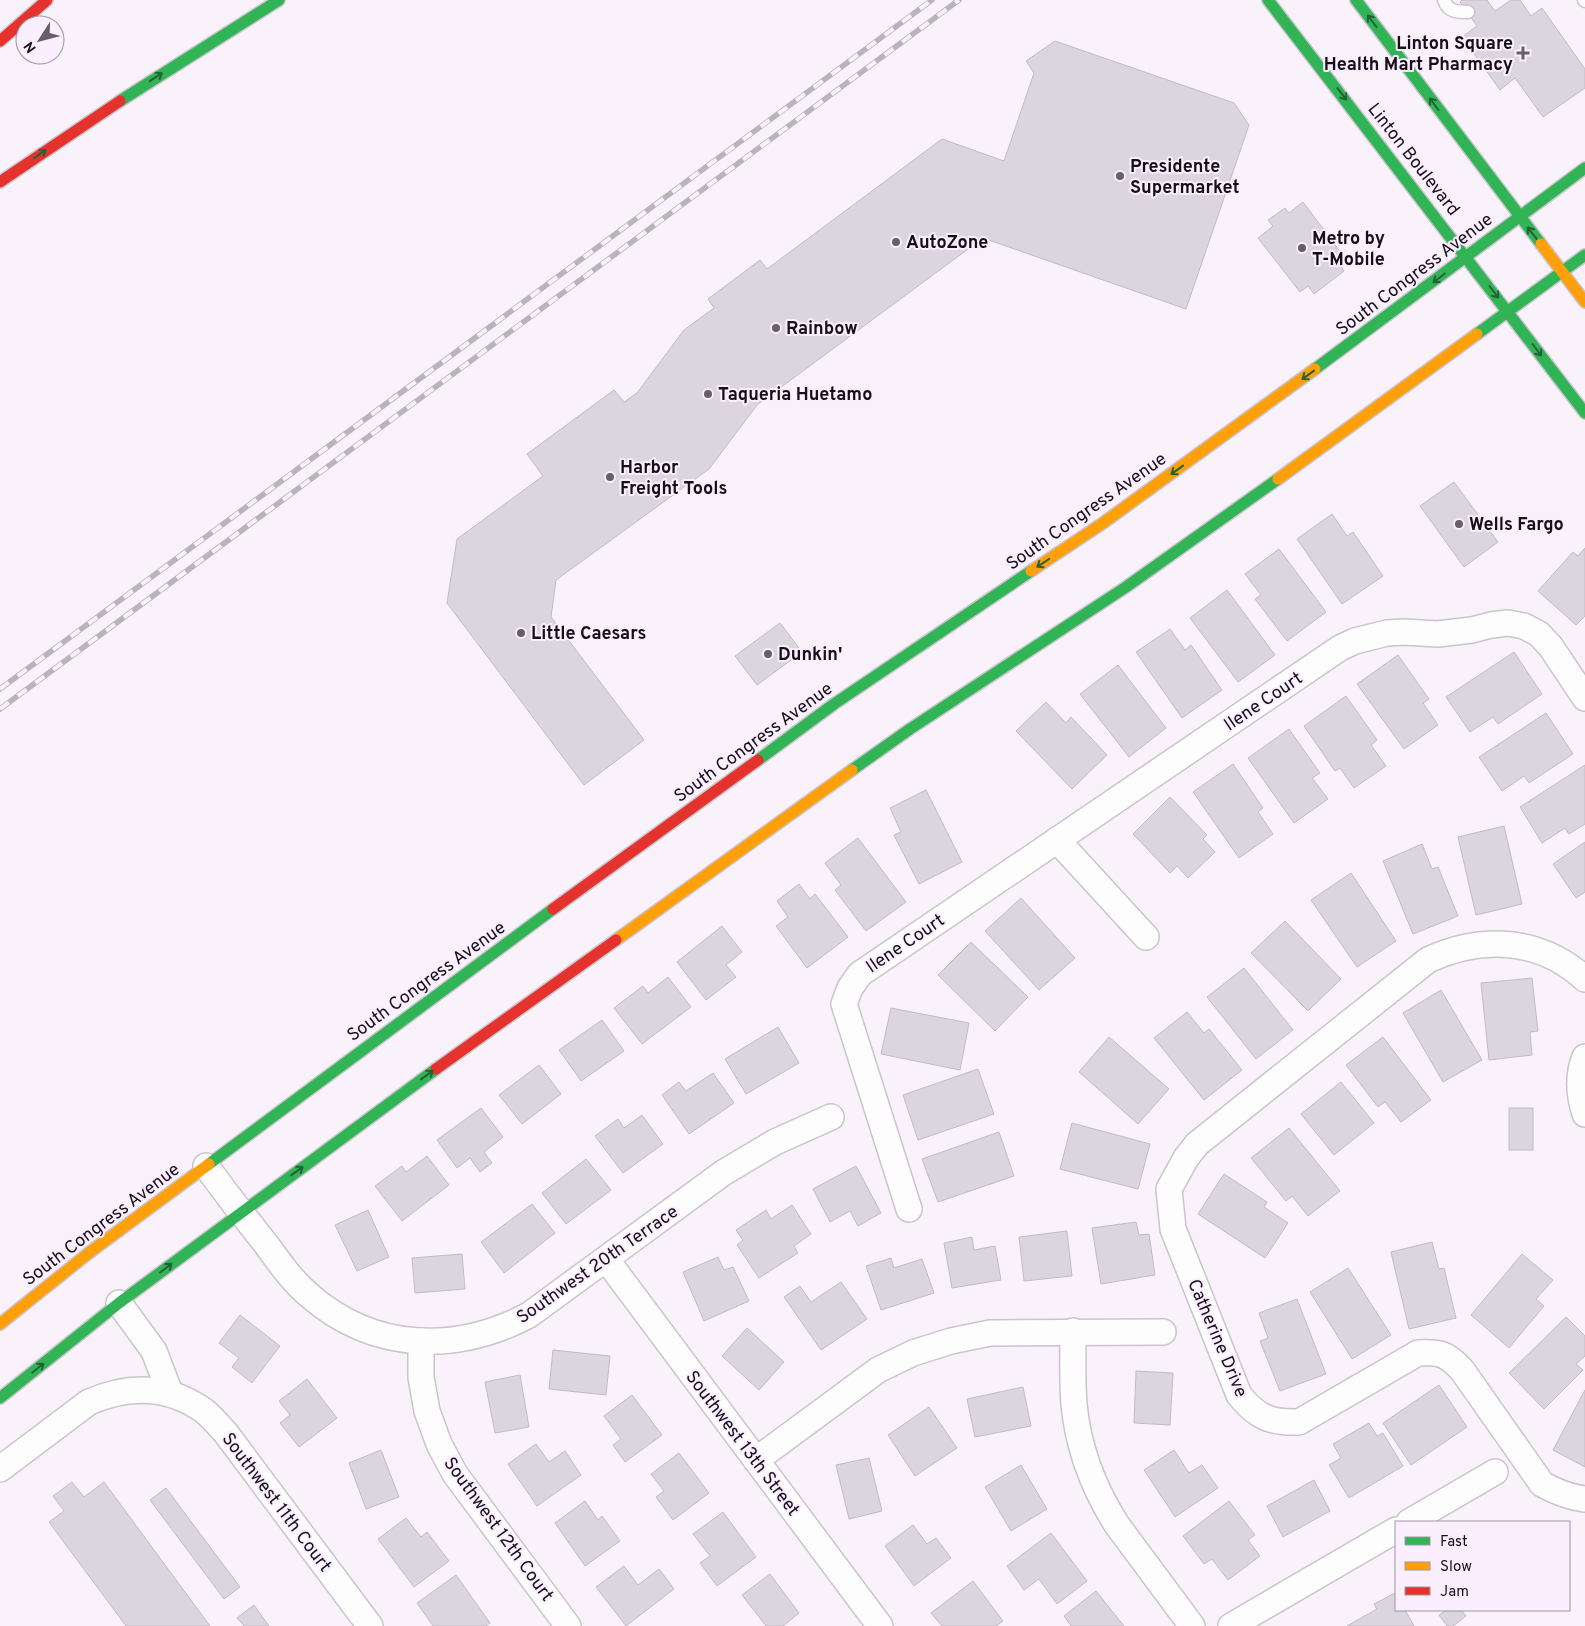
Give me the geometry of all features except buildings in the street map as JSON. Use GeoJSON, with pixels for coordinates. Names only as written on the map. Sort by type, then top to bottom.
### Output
{"type":"FeatureCollection","features":[{"type":"Feature","properties":{"kind":"main road"},"geometry":{"type":"LineString","coordinates":[[0,41],[47,0]]}},
{"type":"Feature","properties":{"kind":"main road"},"geometry":{"type":"LineString","coordinates":[[0,182],[107,109],[279,0]]}},
{"type":"Feature","properties":{"kind":"main road","name":"Linton Boulevard"},"geometry":{"type":"LineString","coordinates":[[1268,0],[1585,413]]}},
{"type":"Feature","properties":{"kind":"main road"},"geometry":{"type":"LineString","coordinates":[[1356,0],[1585,302]]}},
{"type":"Feature","properties":{"kind":"main road","name":"South Congress Avenue"},"geometry":{"type":"LineString","coordinates":[[0,1324],[90,1252],[610,867],[834,704],[1103,523],[1264,407],[1585,168]]}},
{"type":"Feature","properties":{"kind":"main road"},"geometry":{"type":"LineString","coordinates":[[0,1398],[120,1303],[240,1212],[445,1062],[886,746],[1126,587],[1266,488],[1585,255]]}},
{"type":"Feature","properties":{"kind":"street","name":"Ilene Court"},"geometry":{"type":"LineString","coordinates":[[909,1209],[844,1004],[850,988],[860,974],[1347,645],[1371,636],[1387,633],[1438,634],[1508,623],[1524,626],[1540,634],[1551,647],[1585,698]]}},
{"type":"Feature","properties":{"kind":"street"},"geometry":{"type":"LineString","coordinates":[[1057,840],[1146,937]]}},
{"type":"Feature","properties":{"kind":"street","name":"Catherine Drive"},"geometry":{"type":"LineString","coordinates":[[1585,979],[1560,960],[1528,948],[1494,943],[1477,944],[1444,952],[1428,960],[1197,1144],[1186,1158],[1169,1189],[1172,1229],[1239,1395],[1250,1408],[1264,1418],[1281,1423],[1299,1422],[1418,1353],[1434,1352],[1450,1357],[1462,1370],[1542,1484],[1556,1492],[1585,1500]]}},
{"type":"Feature","properties":{"kind":"street"},"geometry":{"type":"LineString","coordinates":[[1585,1057],[1580,1078],[1580,1096],[1585,1114]]}},
{"type":"Feature","properties":{"kind":"street","name":"Southwest 20th Terrace"},"geometry":{"type":"LineString","coordinates":[[206,1166],[295,1282],[325,1308],[360,1327],[378,1334],[421,1342],[453,1341],[473,1337],[511,1324],[528,1315],[723,1173],[775,1142],[831,1117]]}},
{"type":"Feature","properties":{"kind":"street","name":"Southwest 13th Street"},"geometry":{"type":"LineString","coordinates":[[606,1260],[880,1626]]}},
{"type":"Feature","properties":{"kind":"street"},"geometry":{"type":"LineString","coordinates":[[0,1469],[89,1402],[105,1395],[137,1389],[170,1393],[154,1351],[120,1303]]}},
{"type":"Feature","properties":{"kind":"street"},"geometry":{"type":"LineString","coordinates":[[756,1460],[878,1370],[914,1353],[951,1341],[990,1333],[1073,1331],[1163,1332]]}},
{"type":"Feature","properties":{"kind":"street"},"geometry":{"type":"LineString","coordinates":[[1073,1331],[1074,1405],[1080,1441],[1091,1476],[1117,1526],[1192,1626]]}},
{"type":"Feature","properties":{"kind":"street","name":"Southwest 12th Court"},"geometry":{"type":"LineString","coordinates":[[421,1342],[421,1377],[427,1411],[443,1452],[455,1474],[568,1626]]}},
{"type":"Feature","properties":{"kind":"street","name":"Southwest 11th Court"},"geometry":{"type":"LineString","coordinates":[[170,1393],[204,1411],[225,1432],[370,1626]]}},
{"type":"Feature","properties":{"kind":"street"},"geometry":{"type":"LineString","coordinates":[[1412,1521],[1495,1472]]}},
{"type":"Feature","properties":{"kind":"street"},"geometry":{"type":"LineString","coordinates":[[1231,1626],[1395,1531]]}},
{"type":"Feature","properties":{"kind":"lane"},"geometry":{"type":"LineString","coordinates":[[1444,0],[1446,5],[1454,12],[1468,12]]}},
{"type":"Feature","properties":{"kind":"railway"},"geometry":{"type":"LineString","coordinates":[[0,689],[932,0]]}},
{"type":"Feature","properties":{"kind":"railway"},"geometry":{"type":"LineString","coordinates":[[0,709],[959,0]]}},
{"type":"Feature","properties":{"kind":"traffic: fast"},"geometry":{"type":"LineString","coordinates":[[120,101],[279,0]]}},
{"type":"Feature","properties":{"kind":"traffic: fast"},"geometry":{"type":"LineString","coordinates":[[1268,0],[1585,413]]}},
{"type":"Feature","properties":{"kind":"traffic: fast"},"geometry":{"type":"LineString","coordinates":[[1356,0],[1541,244]]}},
{"type":"Feature","properties":{"kind":"traffic: fast"},"geometry":{"type":"LineString","coordinates":[[1315,369],[1585,168]]}},
{"type":"Feature","properties":{"kind":"traffic: fast"},"geometry":{"type":"LineString","coordinates":[[1477,334],[1585,255]]}},
{"type":"Feature","properties":{"kind":"traffic: fast"},"geometry":{"type":"LineString","coordinates":[[852,770],[910,729],[1126,587],[1278,479]]}},
{"type":"Feature","properties":{"kind":"traffic: fast"},"geometry":{"type":"LineString","coordinates":[[758,760],[834,704],[1031,571]]}},
{"type":"Feature","properties":{"kind":"traffic: fast"},"geometry":{"type":"LineString","coordinates":[[209,1164],[553,909]]}},
{"type":"Feature","properties":{"kind":"traffic: fast"},"geometry":{"type":"LineString","coordinates":[[0,1398],[119,1303],[436,1069]]}},
{"type":"Feature","properties":{"kind":"traffic: slow"},"geometry":{"type":"LineString","coordinates":[[1541,244],[1585,302]]}},
{"type":"Feature","properties":{"kind":"traffic: slow"},"geometry":{"type":"LineString","coordinates":[[1278,479],[1477,334]]}},
{"type":"Feature","properties":{"kind":"traffic: slow"},"geometry":{"type":"LineString","coordinates":[[1031,571],[1103,523],[1315,369]]}},
{"type":"Feature","properties":{"kind":"traffic: slow"},"geometry":{"type":"LineString","coordinates":[[616,940],[852,770]]}},
{"type":"Feature","properties":{"kind":"traffic: slow"},"geometry":{"type":"LineString","coordinates":[[0,1324],[90,1252],[209,1164]]}},
{"type":"Feature","properties":{"kind":"traffic: jam"},"geometry":{"type":"LineString","coordinates":[[0,41],[47,0]]}},
{"type":"Feature","properties":{"kind":"traffic: jam"},"geometry":{"type":"LineString","coordinates":[[0,182],[120,101]]}},
{"type":"Feature","properties":{"kind":"traffic: jam"},"geometry":{"type":"LineString","coordinates":[[553,909],[758,760]]}},
{"type":"Feature","properties":{"kind":"traffic: jam"},"geometry":{"type":"LineString","coordinates":[[436,1069],[616,940]]}},
{"type":"Feature","properties":{"kind":"place","name":"Linton Square Health Mart Pharmacy"},"geometry":{"type":"Point","coordinates":[1523,53]}},
{"type":"Feature","properties":{"kind":"place","name":"Presidente Supermarket"},"geometry":{"type":"Point","coordinates":[1120,176]}},
{"type":"Feature","properties":{"kind":"place","name":"AutoZone"},"geometry":{"type":"Point","coordinates":[896,242]}},
{"type":"Feature","properties":{"kind":"place","name":"Metro by T-Mobile"},"geometry":{"type":"Point","coordinates":[1302,248]}},
{"type":"Feature","properties":{"kind":"place","name":"Rainbow"},"geometry":{"type":"Point","coordinates":[776,328]}},
{"type":"Feature","properties":{"kind":"place","name":"Taqueria Huetamo"},"geometry":{"type":"Point","coordinates":[708,394]}},
{"type":"Feature","properties":{"kind":"place","name":"Harbor Freight Tools"},"geometry":{"type":"Point","coordinates":[610,477]}},
{"type":"Feature","properties":{"kind":"place","name":"Wells Fargo"},"geometry":{"type":"Point","coordinates":[1459,524]}},
{"type":"Feature","properties":{"kind":"place","name":"Little Caesars"},"geometry":{"type":"Point","coordinates":[521,633]}},
{"type":"Feature","properties":{"kind":"place","name":"Dunkin'"},"geometry":{"type":"Point","coordinates":[768,654]}}]}
